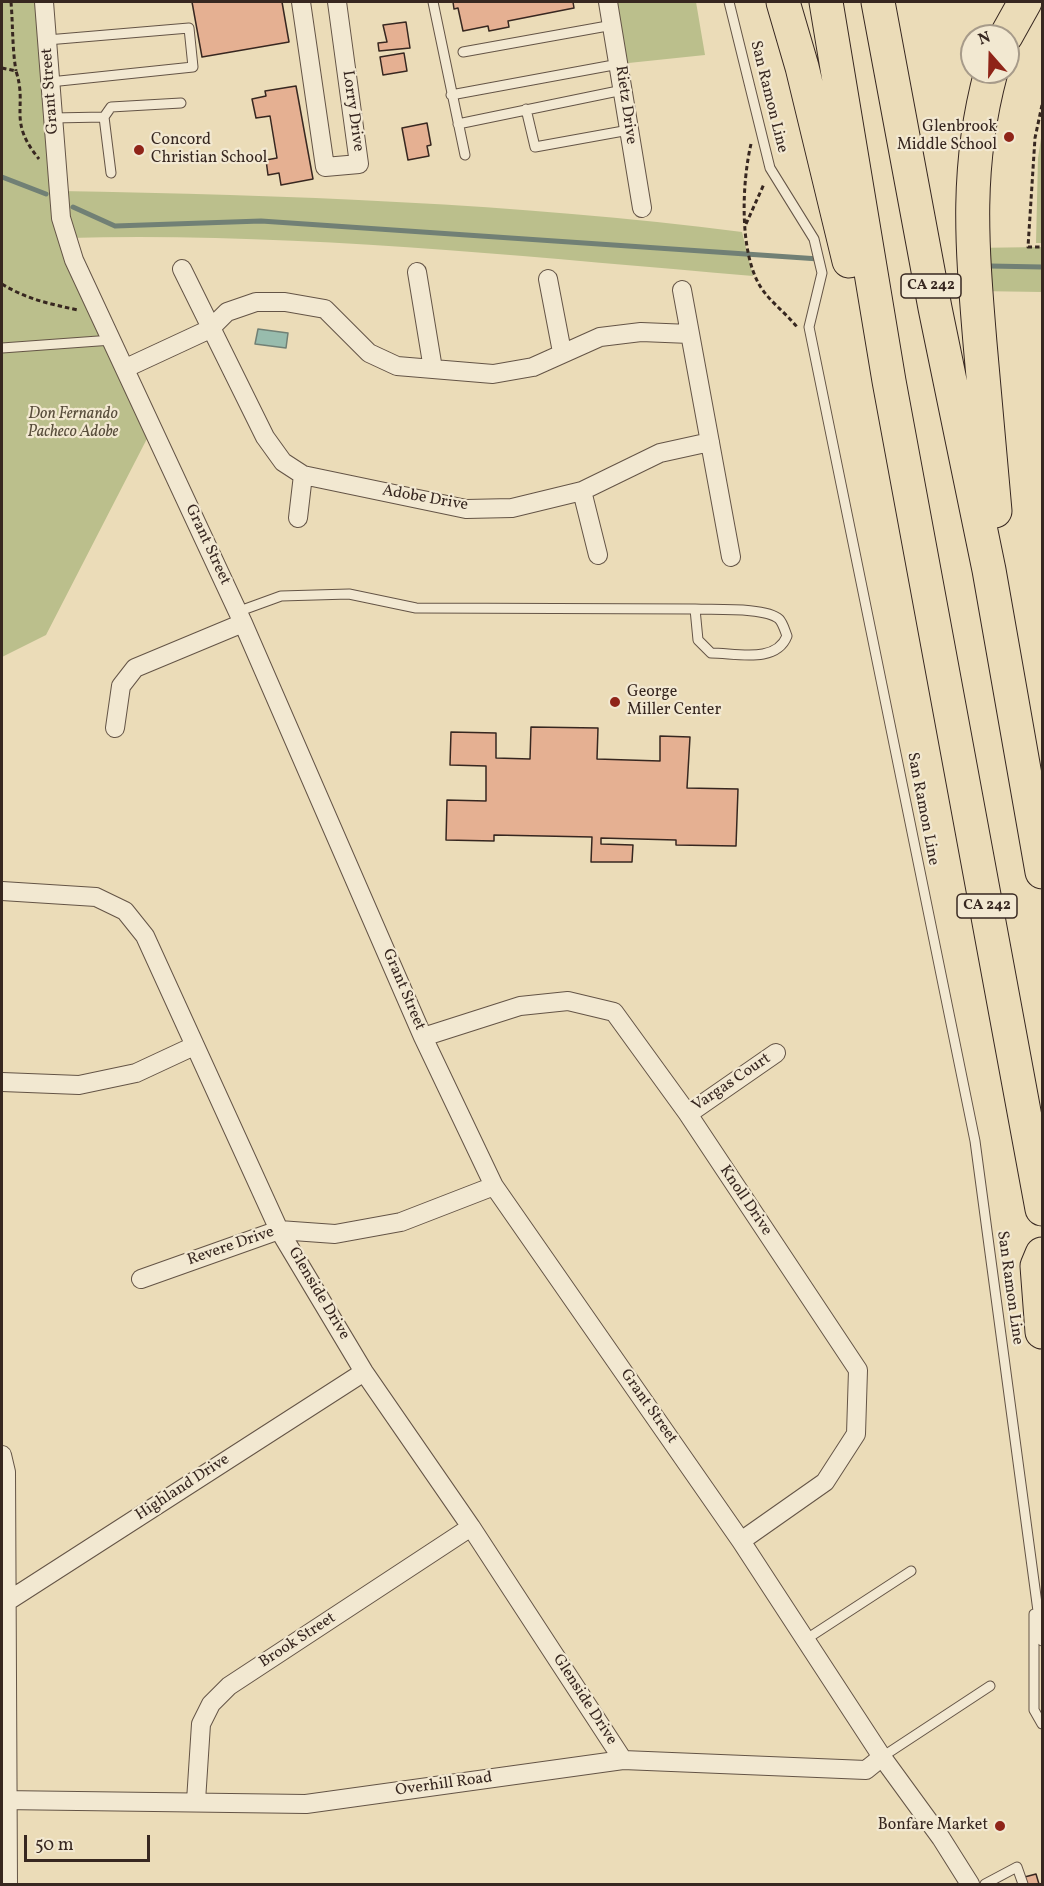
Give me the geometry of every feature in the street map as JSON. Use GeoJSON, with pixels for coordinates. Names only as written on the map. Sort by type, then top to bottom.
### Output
{"type":"FeatureCollection","features":[{"type":"Feature","properties":{"kind":"highway"},"geometry":{"type":"LineString","coordinates":[[783,2],[802,67],[865,328],[889,381]]}},
{"type":"Feature","properties":{"kind":"highway"},"geometry":{"type":"LineString","coordinates":[[790,2],[802,67]]}},
{"type":"Feature","properties":{"kind":"highway","name":"CA 242"},"geometry":{"type":"LineString","coordinates":[[826,2],[889,381],[1042,1209]]}},
{"type":"Feature","properties":{"kind":"highway","name":"CA 242"},"geometry":{"type":"LineString","coordinates":[[878,2],[933,297],[989,570],[1042,872]]}},
{"type":"Feature","properties":{"kind":"highway"},"geometry":{"type":"LineString","coordinates":[[1013,24],[1025,2]]}},
{"type":"Feature","properties":{"kind":"highway"},"geometry":{"type":"LineString","coordinates":[[988,84],[980,114],[973,160],[971,239],[997,527],[989,570]]}},
{"type":"Feature","properties":{"kind":"highway"},"geometry":{"type":"LineString","coordinates":[[1042,1254],[1037,1266],[1042,1332]]}},
{"type":"Feature","properties":{"kind":"street","name":"Grant Street"},"geometry":{"type":"LineString","coordinates":[[44,2],[61,218],[74,260],[240,617],[423,1037],[494,1186],[741,1541],[882,1757],[941,1838],[970,1884]]}},
{"type":"Feature","properties":{"kind":"street","name":"Lorry Drive"},"geometry":{"type":"LineString","coordinates":[[301,2],[326,167],[359,164],[337,2]]}},
{"type":"Feature","properties":{"kind":"street","name":"Rietz Drive"},"geometry":{"type":"LineString","coordinates":[[608,2],[642,208]]}},
{"type":"Feature","properties":{"kind":"street","name":"Adobe Drive"},"geometry":{"type":"LineString","coordinates":[[182,269],[265,437],[283,462],[303,475],[466,508],[512,507],[582,491],[660,453],[710,442]]}},
{"type":"Feature","properties":{"kind":"street"},"geometry":{"type":"LineString","coordinates":[[417,272],[433,369]]}},
{"type":"Feature","properties":{"kind":"street"},"geometry":{"type":"LineString","coordinates":[[548,279],[562,352]]}},
{"type":"Feature","properties":{"kind":"street"},"geometry":{"type":"LineString","coordinates":[[682,290],[732,557]]}},
{"type":"Feature","properties":{"kind":"street"},"geometry":{"type":"LineString","coordinates":[[126,368],[210,329],[227,312],[256,302],[285,302],[325,309],[369,352],[397,366],[493,374],[533,367],[562,352],[600,337],[641,332],[690,334]]}},
{"type":"Feature","properties":{"kind":"street"},"geometry":{"type":"LineString","coordinates":[[298,518],[303,475]]}},
{"type":"Feature","properties":{"kind":"street"},"geometry":{"type":"LineString","coordinates":[[582,491],[598,555]]}},
{"type":"Feature","properties":{"kind":"street"},"geometry":{"type":"LineString","coordinates":[[115,728],[121,686],[135,668],[240,617]]}},
{"type":"Feature","properties":{"kind":"street","name":"Glenside Drive"},"geometry":{"type":"LineString","coordinates":[[2,891],[96,897],[124,911],[145,936],[279,1230],[364,1372],[471,1527],[623,1760]]}},
{"type":"Feature","properties":{"kind":"street","name":"Knoll Drive"},"geometry":{"type":"LineString","coordinates":[[423,1037],[520,1005],[568,1001],[614,1012],[688,1114],[858,1370],[856,1434],[825,1482],[741,1541]]}},
{"type":"Feature","properties":{"kind":"street"},"geometry":{"type":"LineString","coordinates":[[2,1082],[79,1085],[136,1073],[194,1046]]}},
{"type":"Feature","properties":{"kind":"street","name":"Vargas Court"},"geometry":{"type":"LineString","coordinates":[[688,1114],[776,1053]]}},
{"type":"Feature","properties":{"kind":"street","name":"Revere Drive"},"geometry":{"type":"LineString","coordinates":[[141,1279],[279,1230],[335,1234],[401,1222],[494,1186]]}},
{"type":"Feature","properties":{"kind":"street","name":"Highland Drive"},"geometry":{"type":"LineString","coordinates":[[5,1601],[364,1372]]}},
{"type":"Feature","properties":{"kind":"street"},"geometry":{"type":"LineString","coordinates":[[2,1455],[6,1472],[5,1800],[8,1884]]}},
{"type":"Feature","properties":{"kind":"street","name":"Brook Street"},"geometry":{"type":"LineString","coordinates":[[196,1801],[201,1725],[211,1704],[229,1686],[471,1527]]}},
{"type":"Feature","properties":{"kind":"street","name":"Overhill Road"},"geometry":{"type":"LineString","coordinates":[[5,1800],[306,1804],[623,1760],[866,1770],[882,1757]]}},
{"type":"Feature","properties":{"kind":"lane"},"geometry":{"type":"LineString","coordinates":[[433,2],[465,155]]}},
{"type":"Feature","properties":{"kind":"lane","name":"San Ramon Line"},"geometry":{"type":"LineString","coordinates":[[729,2],[770,168],[814,239],[822,273],[809,327],[975,1141],[1042,1641]]}},
{"type":"Feature","properties":{"kind":"lane"},"geometry":{"type":"LineString","coordinates":[[463,52],[613,25]]}},
{"type":"Feature","properties":{"kind":"lane"},"geometry":{"type":"LineString","coordinates":[[47,40],[189,28],[193,68],[50,82]]}},
{"type":"Feature","properties":{"kind":"lane"},"geometry":{"type":"LineString","coordinates":[[452,95],[619,64]]}},
{"type":"Feature","properties":{"kind":"lane"},"geometry":{"type":"LineString","coordinates":[[458,124],[623,90]]}},
{"type":"Feature","properties":{"kind":"lane"},"geometry":{"type":"LineString","coordinates":[[111,174],[104,117],[111,107],[181,103]]}},
{"type":"Feature","properties":{"kind":"lane"},"geometry":{"type":"LineString","coordinates":[[526,109],[535,147],[629,130]]}},
{"type":"Feature","properties":{"kind":"lane"},"geometry":{"type":"LineString","coordinates":[[53,118],[104,117]]}},
{"type":"Feature","properties":{"kind":"lane"},"geometry":{"type":"LineString","coordinates":[[4,350],[112,340]]}},
{"type":"Feature","properties":{"kind":"lane"},"geometry":{"type":"LineString","coordinates":[[240,617],[281,596],[349,594],[416,608],[695,609],[770,613],[781,621],[787,636],[783,647],[771,654],[711,653],[698,640],[695,609]]}},
{"type":"Feature","properties":{"kind":"lane"},"geometry":{"type":"LineString","coordinates":[[805,1640],[910,1571]]}},
{"type":"Feature","properties":{"kind":"lane"},"geometry":{"type":"LineString","coordinates":[[1034,1585],[1034,1710],[1042,1724]]}},
{"type":"Feature","properties":{"kind":"lane"},"geometry":{"type":"LineString","coordinates":[[882,1757],[990,1686]]}},
{"type":"Feature","properties":{"kind":"lane"},"geometry":{"type":"LineString","coordinates":[[985,1884],[1017,1867],[1023,1884]]}},
{"type":"Feature","properties":{"kind":"path"},"geometry":{"type":"LineString","coordinates":[[11,2],[14,26],[11,43],[21,85],[19,124],[30,148],[58,183]]}},
{"type":"Feature","properties":{"kind":"path"},"geometry":{"type":"LineString","coordinates":[[2,68],[16,71]]}},
{"type":"Feature","properties":{"kind":"path"},"geometry":{"type":"LineString","coordinates":[[1042,105],[1035,138],[1028,247],[1042,248]]}},
{"type":"Feature","properties":{"kind":"path"},"geometry":{"type":"LineString","coordinates":[[760,127],[751,144],[746,168],[746,225],[749,254],[759,285],[770,301],[788,315],[816,356]]}},
{"type":"Feature","properties":{"kind":"path"},"geometry":{"type":"LineString","coordinates":[[746,225],[770,168]]}},
{"type":"Feature","properties":{"kind":"path"},"geometry":{"type":"LineString","coordinates":[[2,284],[21,296],[48,305],[99,315]]}},
{"type":"Feature","properties":{"kind":"green space","name":"Don Fernando Pacheco Adobe"},"geometry":{"type":"Polygon","coordinates":[[[2,2],[44,2],[59,191],[316,198],[487,207],[742,232],[753,276],[325,242],[154,237],[68,238],[153,427],[46,635],[2,657],[2,2]]]}},
{"type":"Feature","properties":{"kind":"green space"},"geometry":{"type":"Polygon","coordinates":[[[608,2],[696,2],[705,55],[619,64],[608,2]]]}},
{"type":"Feature","properties":{"kind":"green space"},"geometry":{"type":"Polygon","coordinates":[[[1042,132],[1042,243],[1036,243],[1038,158],[1042,132]]]}},
{"type":"Feature","properties":{"kind":"green space"},"geometry":{"type":"Polygon","coordinates":[[[1042,247],[1042,292],[976,291],[972,248],[1042,247]]]}},
{"type":"Feature","properties":{"kind":"shaded area"},"geometry":{"type":"Polygon","coordinates":[[[258,329],[288,333],[286,348],[255,344],[258,329]]]}},
{"type":"Feature","properties":{"kind":"building"},"geometry":{"type":"Polygon","coordinates":[[[192,2],[282,2],[289,42],[202,57],[192,2]]]}},
{"type":"Feature","properties":{"kind":"building"},"geometry":{"type":"Polygon","coordinates":[[[453,2],[573,2],[574,8],[508,21],[509,27],[489,31],[488,26],[463,31],[458,8],[454,9],[453,2]]]}},
{"type":"Feature","properties":{"kind":"building"},"geometry":{"type":"Polygon","coordinates":[[[406,22],[410,48],[379,51],[378,43],[387,42],[383,25],[406,22]]]}},
{"type":"Feature","properties":{"kind":"building"},"geometry":{"type":"Polygon","coordinates":[[[404,53],[407,71],[383,75],[380,57],[404,53]]]}},
{"type":"Feature","properties":{"kind":"building"},"geometry":{"type":"Polygon","coordinates":[[[296,86],[313,179],[281,185],[279,173],[268,175],[266,160],[277,158],[270,116],[256,118],[252,99],[266,96],[265,91],[296,86]]]}},
{"type":"Feature","properties":{"kind":"building"},"geometry":{"type":"Polygon","coordinates":[[[427,123],[431,145],[427,146],[429,156],[408,160],[402,128],[427,123]]]}},
{"type":"Feature","properties":{"kind":"building"},"geometry":{"type":"Polygon","coordinates":[[[531,727],[598,728],[597,759],[660,761],[660,736],[690,737],[687,788],[738,789],[736,846],[676,845],[676,840],[601,838],[601,844],[633,845],[632,862],[591,862],[592,837],[494,835],[494,841],[446,840],[447,800],[486,801],[486,766],[450,765],[451,732],[496,733],[496,758],[530,759],[531,727]]]}},
{"type":"Feature","properties":{"kind":"building"},"geometry":{"type":"Polygon","coordinates":[[[1036,1874],[1039,1884],[1019,1884],[1017,1879],[1036,1874]]]}},
{"type":"Feature","properties":{"kind":"waterway"},"geometry":{"type":"LineString","coordinates":[[2,177],[46,194]]}},
{"type":"Feature","properties":{"kind":"waterway"},"geometry":{"type":"LineString","coordinates":[[73,207],[115,226],[261,221],[819,259]]}},
{"type":"Feature","properties":{"kind":"waterway"},"geometry":{"type":"LineString","coordinates":[[990,266],[1042,267]]}},
{"type":"Feature","properties":{"kind":"place","name":"Glenbrook Middle School"},"geometry":{"type":"Point","coordinates":[1009,137]}},
{"type":"Feature","properties":{"kind":"place","name":"Concord Christian School"},"geometry":{"type":"Point","coordinates":[139,150]}},
{"type":"Feature","properties":{"kind":"place","name":"George Miller Center"},"geometry":{"type":"Point","coordinates":[615,702]}},
{"type":"Feature","properties":{"kind":"place","name":"Bonfare Market"},"geometry":{"type":"Point","coordinates":[1000,1826]}}]}
